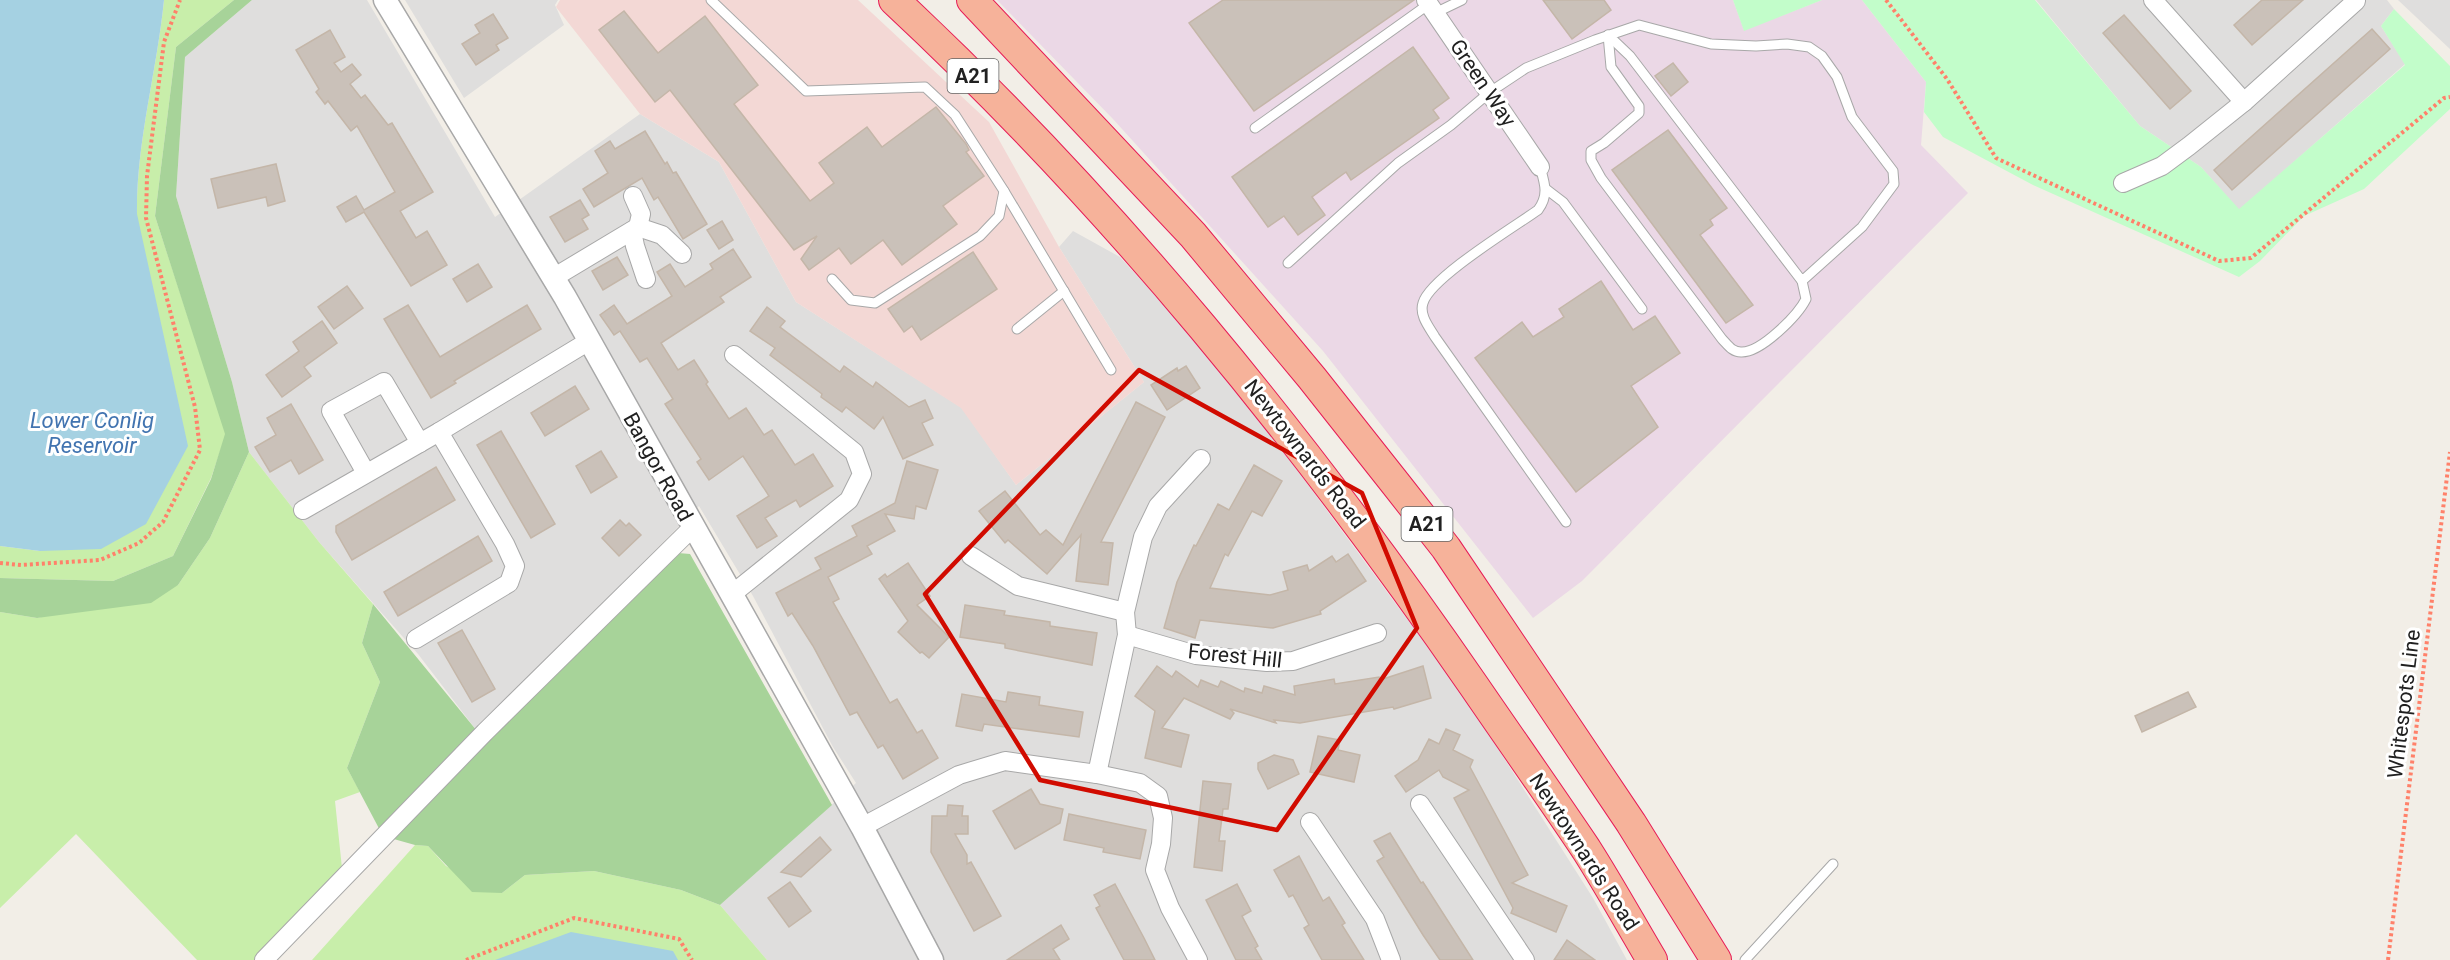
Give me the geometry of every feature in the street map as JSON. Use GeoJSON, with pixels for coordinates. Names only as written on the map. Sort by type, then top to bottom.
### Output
{"type":"FeatureCollection","features":[{"type":"Feature","properties":{"kind":"highway","name":"Newtownards Road"},"geometry":{"type":"LineString","coordinates":[[894,0],[1051,155],[1221,348],[1281,421],[1423,612],[1587,851],[1652,960]]}},
{"type":"Feature","properties":{"kind":"highway","name":"A21"},"geometry":{"type":"LineString","coordinates":[[972,0],[1193,235],[1312,378],[1426,522],[1446,548],[1631,823],[1716,960]]}},
{"type":"Feature","properties":{"kind":"street","name":"Bangor Road"},"geometry":{"type":"LineString","coordinates":[[385,0],[554,278],[692,528],[862,827],[933,960]]}},
{"type":"Feature","properties":{"kind":"street"},"geometry":{"type":"LineString","coordinates":[[2153,0],[2244,102]]}},
{"type":"Feature","properties":{"kind":"street"},"geometry":{"type":"LineString","coordinates":[[2122,183],[2162,166],[2244,102],[2356,1]]}},
{"type":"Feature","properties":{"kind":"street","name":"Green Way"},"geometry":{"type":"LineString","coordinates":[[1430,6],[1540,167]]}},
{"type":"Feature","properties":{"kind":"street"},"geometry":{"type":"LineString","coordinates":[[633,196],[641,214],[635,229],[635,246],[646,279]]}},
{"type":"Feature","properties":{"kind":"street"},"geometry":{"type":"LineString","coordinates":[[554,278],[635,229],[662,235],[682,254]]}},
{"type":"Feature","properties":{"kind":"street"},"geometry":{"type":"LineString","coordinates":[[303,510],[439,432],[589,341]]}},
{"type":"Feature","properties":{"kind":"street"},"geometry":{"type":"LineString","coordinates":[[731,595],[849,500],[862,474],[854,452],[734,355]]}},
{"type":"Feature","properties":{"kind":"street"},"geometry":{"type":"LineString","coordinates":[[366,473],[332,411],[384,382],[420,443]]}},
{"type":"Feature","properties":{"kind":"street"},"geometry":{"type":"LineString","coordinates":[[416,639],[509,584],[515,566],[505,544],[439,432]]}},
{"type":"Feature","properties":{"kind":"street"},"geometry":{"type":"LineString","coordinates":[[1097,774],[1127,635],[1125,612],[1143,537],[1158,506],[1201,459]]}},
{"type":"Feature","properties":{"kind":"street"},"geometry":{"type":"LineString","coordinates":[[264,960],[477,740],[692,528]]}},
{"type":"Feature","properties":{"kind":"street"},"geometry":{"type":"LineString","coordinates":[[971,556],[1018,586],[1125,612]]}},
{"type":"Feature","properties":{"kind":"street","name":"Forest Hill"},"geometry":{"type":"LineString","coordinates":[[1127,635],[1197,655],[1268,662],[1293,661],[1377,633]]}},
{"type":"Feature","properties":{"kind":"street"},"geometry":{"type":"LineString","coordinates":[[862,827],[959,775],[1005,761],[1097,774],[1140,783],[1158,796],[1163,818],[1161,844],[1155,870],[1170,908],[1198,960]]}},
{"type":"Feature","properties":{"kind":"street"},"geometry":{"type":"LineString","coordinates":[[1420,804],[1525,960]]}},
{"type":"Feature","properties":{"kind":"street"},"geometry":{"type":"LineString","coordinates":[[1310,822],[1375,919],[1391,960]]}},
{"type":"Feature","properties":{"kind":"lane"},"geometry":{"type":"LineString","coordinates":[[711,0],[806,91],[925,87],[955,115],[1004,191],[1111,370]]}},
{"type":"Feature","properties":{"kind":"lane"},"geometry":{"type":"LineString","coordinates":[[1255,128],[1430,6],[1462,0]]}},
{"type":"Feature","properties":{"kind":"lane"},"geometry":{"type":"LineString","coordinates":[[1288,263],[1398,163],[1451,125],[1490,92],[1526,68],[1608,35],[1640,25],[1711,44],[1756,46],[1787,44],[1809,47],[1822,56],[1837,77],[1852,117],[1893,171],[1894,184],[1862,226],[1802,280]]}},
{"type":"Feature","properties":{"kind":"lane"},"geometry":{"type":"LineString","coordinates":[[1608,35],[1630,56],[1802,280],[1806,299],[1800,310],[1777,332],[1752,350],[1742,352],[1732,350],[1601,178],[1591,160],[1591,151],[1639,114],[1639,106],[1611,67],[1608,35]]}},
{"type":"Feature","properties":{"kind":"lane"},"geometry":{"type":"LineString","coordinates":[[1540,167],[1546,189],[1545,200],[1538,210],[1462,263],[1428,292],[1422,304],[1423,317],[1435,337],[1566,522]]}},
{"type":"Feature","properties":{"kind":"lane"},"geometry":{"type":"LineString","coordinates":[[1546,189],[1563,202],[1642,309]]}},
{"type":"Feature","properties":{"kind":"lane"},"geometry":{"type":"LineString","coordinates":[[832,279],[851,300],[875,303],[980,237],[999,216],[1004,191]]}},
{"type":"Feature","properties":{"kind":"lane"},"geometry":{"type":"LineString","coordinates":[[1017,329],[1064,291]]}},
{"type":"Feature","properties":{"kind":"lane"},"geometry":{"type":"LineString","coordinates":[[1745,960],[1833,864]]}},
{"type":"Feature","properties":{"kind":"path"},"geometry":{"type":"LineString","coordinates":[[0,563],[21,565],[100,560],[139,543],[163,522],[200,450],[195,407],[146,218],[147,176],[164,42],[180,0]]}},
{"type":"Feature","properties":{"kind":"path","name":"Whitespots Line"},"geometry":{"type":"LineString","coordinates":[[2388,960],[2450,452]]}},
{"type":"Feature","properties":{"kind":"path"},"geometry":{"type":"LineString","coordinates":[[466,960],[574,918],[679,939],[692,960]]}},
{"type":"Feature","properties":{"kind":"highlighted area"},"geometry":{"type":"Polygon","coordinates":[[[1139,370],[1362,493],[1417,628],[1277,830],[1040,780],[925,594],[1139,370]]]}},
{"type":"Feature","properties":{"kind":"shaded area"},"geometry":{"type":"Polygon","coordinates":[[[252,0],[367,0],[495,217],[640,114],[719,162],[796,302],[962,408],[1016,485],[1144,382],[1059,247],[1073,231],[1120,257],[1224,371],[1469,703],[1593,898],[1627,960],[767,960],[720,905],[856,783],[833,747],[753,596],[699,506],[477,731],[418,654],[319,542],[249,452],[232,382],[176,196],[185,57],[252,0]]]}},
{"type":"Feature","properties":{"kind":"shaded area"},"geometry":{"type":"Polygon","coordinates":[[[405,0],[558,0],[555,5],[564,25],[464,98],[405,0]]]}},
{"type":"Feature","properties":{"kind":"shaded area"},"geometry":{"type":"Polygon","coordinates":[[[560,0],[858,0],[989,122],[1059,247],[1144,382],[1016,485],[961,408],[796,302],[719,162],[640,114],[556,7],[560,0]]]}},
{"type":"Feature","properties":{"kind":"shaded area"},"geometry":{"type":"Polygon","coordinates":[[[997,0],[1733,0],[1744,30],[1822,0],[1862,0],[1926,82],[1921,145],[1968,193],[1582,581],[1533,618],[1323,351],[1113,119],[997,0]]]}},
{"type":"Feature","properties":{"kind":"shaded area"},"geometry":{"type":"Polygon","coordinates":[[[2036,0],[2387,0],[2394,9],[2381,26],[2405,64],[2239,210],[2201,167],[2140,126],[2036,0]]]}},
{"type":"Feature","properties":{"kind":"shaded area"},"geometry":{"type":"Polygon","coordinates":[[[2398,0],[2450,0],[2450,49],[2398,0]]]}},
{"type":"Feature","properties":{"kind":"green space"},"geometry":{"type":"Polygon","coordinates":[[[164,0],[234,0],[176,47],[155,216],[226,434],[211,478],[173,556],[113,581],[0,578],[0,546],[40,551],[137,214],[143,134],[164,0]]]}},
{"type":"Feature","properties":{"kind":"green space"},"geometry":{"type":"Polygon","coordinates":[[[234,0],[252,0],[185,57],[176,196],[232,382],[249,452],[210,538],[178,585],[151,603],[37,618],[0,612],[0,578],[113,581],[173,556],[211,479],[225,434],[155,216],[176,47],[234,0]]]}},
{"type":"Feature","properties":{"kind":"green space"},"geometry":{"type":"Polygon","coordinates":[[[1733,0],[1822,0],[1744,31],[1733,0]]]}},
{"type":"Feature","properties":{"kind":"green space"},"geometry":{"type":"Polygon","coordinates":[[[1862,0],[2035,0],[2140,126],[2201,167],[2239,209],[2405,65],[2381,26],[2394,9],[2450,66],[2450,109],[2364,189],[2304,216],[2260,261],[2239,277],[2033,185],[1943,137],[1924,112],[1926,82],[1862,0]]]}},
{"type":"Feature","properties":{"kind":"green space"},"geometry":{"type":"Polygon","coordinates":[[[249,452],[319,542],[373,604],[362,643],[380,682],[347,768],[360,792],[335,801],[343,878],[264,960],[197,960],[76,834],[0,908],[0,612],[37,618],[178,585],[210,538],[249,452]]]}},
{"type":"Feature","properties":{"kind":"green space"},"geometry":{"type":"Polygon","coordinates":[[[678,553],[690,554],[832,805],[720,905],[681,890],[594,871],[525,875],[502,893],[472,892],[428,846],[415,845],[383,836],[347,768],[380,682],[362,643],[373,604],[477,731],[678,553]]]}},
{"type":"Feature","properties":{"kind":"green space"},"geometry":{"type":"Polygon","coordinates":[[[415,845],[428,846],[446,866],[502,893],[525,875],[594,871],[681,890],[720,905],[767,960],[312,960],[415,845]]]}},
{"type":"Feature","properties":{"kind":"water","name":"Lower Conlig Reservoir"},"geometry":{"type":"Polygon","coordinates":[[[0,0],[164,0],[143,134],[137,214],[188,446],[146,524],[101,549],[40,551],[0,546],[0,0]]]}},
{"type":"Feature","properties":{"kind":"water"},"geometry":{"type":"Polygon","coordinates":[[[571,932],[673,951],[678,960],[495,960],[571,932]]]}},
{"type":"Feature","properties":{"kind":"building"},"geometry":{"type":"Polygon","coordinates":[[[1223,0],[1414,0],[1254,111],[1189,23],[1223,0]]]}},
{"type":"Feature","properties":{"kind":"building"},"geometry":{"type":"Polygon","coordinates":[[[1543,0],[1604,0],[1611,10],[1572,39],[1543,0]]]}},
{"type":"Feature","properties":{"kind":"building"},"geometry":{"type":"Polygon","coordinates":[[[2262,0],[2303,0],[2252,45],[2234,25],[2262,0]]]}},
{"type":"Feature","properties":{"kind":"building"},"geometry":{"type":"Polygon","coordinates":[[[624,11],[658,53],[705,16],[758,85],[734,104],[810,201],[834,183],[819,163],[867,127],[882,147],[936,107],[966,144],[969,150],[966,152],[984,176],[943,206],[957,224],[902,265],[883,240],[851,264],[839,248],[809,270],[801,259],[817,236],[794,250],[670,90],[655,102],[599,30],[624,11]]]}},
{"type":"Feature","properties":{"kind":"building"},"geometry":{"type":"Polygon","coordinates":[[[493,14],[508,38],[496,45],[499,50],[476,65],[462,44],[480,33],[475,25],[493,14]]]}},
{"type":"Feature","properties":{"kind":"building"},"geometry":{"type":"Polygon","coordinates":[[[2124,15],[2191,91],[2170,109],[2103,33],[2124,15]]]}},
{"type":"Feature","properties":{"kind":"building"},"geometry":{"type":"Polygon","coordinates":[[[2372,29],[2390,49],[2232,190],[2214,170],[2372,29]]]}},
{"type":"Feature","properties":{"kind":"building"},"geometry":{"type":"Polygon","coordinates":[[[330,30],[345,57],[334,63],[341,72],[352,64],[361,75],[350,84],[361,98],[365,95],[388,125],[392,123],[433,192],[400,211],[416,238],[427,231],[447,265],[411,286],[364,212],[346,222],[337,207],[356,196],[364,210],[395,192],[357,126],[351,131],[328,101],[325,104],[316,92],[319,89],[296,50],[330,30]]]}},
{"type":"Feature","properties":{"kind":"building"},"geometry":{"type":"Polygon","coordinates":[[[1413,47],[1449,98],[1433,110],[1439,118],[1351,180],[1346,172],[1312,197],[1325,215],[1298,235],[1284,216],[1268,227],[1232,177],[1413,47]]]}},
{"type":"Feature","properties":{"kind":"building"},"geometry":{"type":"Polygon","coordinates":[[[1673,63],[1688,82],[1671,96],[1655,76],[1673,63]]]}},
{"type":"Feature","properties":{"kind":"building"},"geometry":{"type":"Polygon","coordinates":[[[1668,130],[1727,208],[1710,220],[1713,225],[1700,235],[1753,305],[1726,323],[1612,170],[1668,130]]]}},
{"type":"Feature","properties":{"kind":"building"},"geometry":{"type":"Polygon","coordinates":[[[645,131],[665,164],[667,162],[673,173],[676,172],[707,224],[683,239],[658,197],[654,200],[642,178],[594,207],[583,189],[608,173],[595,151],[610,141],[615,149],[645,131]]]}},
{"type":"Feature","properties":{"kind":"building"},"geometry":{"type":"Polygon","coordinates":[[[276,164],[285,201],[268,206],[266,197],[218,208],[211,179],[276,164]]]}},
{"type":"Feature","properties":{"kind":"building"},"geometry":{"type":"Polygon","coordinates":[[[580,200],[589,215],[582,219],[588,229],[565,242],[550,217],[580,200]]]}},
{"type":"Feature","properties":{"kind":"building"},"geometry":{"type":"Polygon","coordinates":[[[722,221],[733,240],[719,249],[707,230],[722,221]]]}},
{"type":"Feature","properties":{"kind":"building"},"geometry":{"type":"Polygon","coordinates":[[[733,249],[751,277],[720,297],[724,302],[661,343],[678,370],[694,360],[708,382],[706,384],[729,419],[746,408],[764,435],[772,430],[795,465],[813,454],[833,486],[800,507],[796,500],[765,518],[777,536],[757,548],[737,516],[769,496],[743,456],[709,480],[697,462],[701,459],[665,404],[673,399],[647,358],[640,362],[620,331],[614,335],[600,315],[614,305],[627,324],[672,296],[657,272],[670,264],[685,287],[713,269],[710,264],[733,249]]]}},
{"type":"Feature","properties":{"kind":"building"},"geometry":{"type":"Polygon","coordinates":[[[973,252],[997,289],[921,340],[912,326],[904,332],[888,309],[973,252]]]}},
{"type":"Feature","properties":{"kind":"building"},"geometry":{"type":"Polygon","coordinates":[[[617,257],[628,275],[603,290],[592,271],[617,257]]]}},
{"type":"Feature","properties":{"kind":"building"},"geometry":{"type":"Polygon","coordinates":[[[478,264],[492,287],[467,302],[453,279],[478,264]]]}},
{"type":"Feature","properties":{"kind":"building"},"geometry":{"type":"Polygon","coordinates":[[[1601,281],[1633,330],[1655,316],[1680,353],[1631,386],[1658,427],[1576,492],[1475,358],[1522,322],[1533,337],[1564,317],[1559,309],[1601,281]]]}},
{"type":"Feature","properties":{"kind":"building"},"geometry":{"type":"Polygon","coordinates":[[[347,286],[363,308],[334,329],[318,307],[347,286]]]}},
{"type":"Feature","properties":{"kind":"building"},"geometry":{"type":"Polygon","coordinates":[[[408,305],[440,357],[527,305],[541,329],[454,381],[456,383],[431,398],[384,319],[408,305]]]}},
{"type":"Feature","properties":{"kind":"building"},"geometry":{"type":"Polygon","coordinates":[[[767,307],[785,321],[780,327],[840,372],[844,366],[873,387],[876,382],[909,407],[925,400],[933,418],[922,423],[933,445],[903,459],[883,417],[874,429],[846,407],[842,412],[770,355],[775,348],[750,331],[767,307]]]}},
{"type":"Feature","properties":{"kind":"building"},"geometry":{"type":"Polygon","coordinates":[[[322,321],[337,343],[304,367],[311,376],[282,397],[266,375],[299,351],[293,342],[322,321]]]}},
{"type":"Feature","properties":{"kind":"building"},"geometry":{"type":"Polygon","coordinates":[[[1186,366],[1200,388],[1167,410],[1151,385],[1177,368],[1178,371],[1186,366]]]}},
{"type":"Feature","properties":{"kind":"building"},"geometry":{"type":"Polygon","coordinates":[[[575,386],[589,409],[545,436],[531,413],[575,386]]]}},
{"type":"Feature","properties":{"kind":"building"},"geometry":{"type":"Polygon","coordinates":[[[1136,402],[1165,417],[1101,542],[1113,543],[1108,585],[1076,581],[1081,535],[1047,574],[1008,540],[1005,543],[979,511],[1005,491],[1040,535],[1046,530],[1063,545],[1136,402]]]}},
{"type":"Feature","properties":{"kind":"building"},"geometry":{"type":"Polygon","coordinates":[[[291,404],[323,460],[299,474],[291,460],[270,472],[255,447],[276,435],[267,418],[291,404]]]}},
{"type":"Feature","properties":{"kind":"building"},"geometry":{"type":"Polygon","coordinates":[[[501,431],[555,524],[531,538],[477,445],[501,431]]]}},
{"type":"Feature","properties":{"kind":"building"},"geometry":{"type":"Polygon","coordinates":[[[601,451],[617,477],[591,493],[576,466],[601,451]]]}},
{"type":"Feature","properties":{"kind":"building"},"geometry":{"type":"Polygon","coordinates":[[[907,461],[938,470],[926,509],[916,506],[914,519],[885,514],[895,531],[867,546],[872,554],[828,577],[839,599],[833,602],[890,703],[897,699],[917,733],[922,730],[938,758],[903,779],[883,745],[878,748],[857,712],[850,715],[813,646],[792,613],[788,616],[776,593],[821,569],[815,558],[857,536],[852,526],[895,503],[907,461]]]}},
{"type":"Feature","properties":{"kind":"building"},"geometry":{"type":"Polygon","coordinates":[[[1254,465],[1282,481],[1262,516],[1252,511],[1228,556],[1225,554],[1210,588],[1270,595],[1288,590],[1283,572],[1307,565],[1309,571],[1332,556],[1336,562],[1348,554],[1366,581],[1320,611],[1321,614],[1273,628],[1200,620],[1195,638],[1164,628],[1177,582],[1194,545],[1196,546],[1218,504],[1229,510],[1254,465]]]}},
{"type":"Feature","properties":{"kind":"building"},"geometry":{"type":"Polygon","coordinates":[[[436,467],[455,500],[352,560],[336,532],[336,526],[436,467]]]}},
{"type":"Feature","properties":{"kind":"building"},"geometry":{"type":"Polygon","coordinates":[[[620,520],[626,526],[629,523],[641,535],[619,556],[602,538],[620,520]]]}},
{"type":"Feature","properties":{"kind":"building"},"geometry":{"type":"Polygon","coordinates":[[[478,536],[492,561],[398,616],[384,592],[478,536]]]}},
{"type":"Feature","properties":{"kind":"building"},"geometry":{"type":"Polygon","coordinates":[[[908,563],[930,596],[917,605],[949,637],[929,658],[922,652],[920,653],[898,632],[908,621],[879,579],[885,574],[887,577],[908,563]]]}},
{"type":"Feature","properties":{"kind":"building"},"geometry":{"type":"Polygon","coordinates":[[[965,605],[1005,611],[1004,615],[1050,622],[1050,626],[1097,633],[1092,665],[1005,648],[1005,644],[960,637],[965,605]]]}},
{"type":"Feature","properties":{"kind":"building"},"geometry":{"type":"Polygon","coordinates":[[[462,630],[495,689],[472,702],[438,643],[462,630]]]}},
{"type":"Feature","properties":{"kind":"building"},"geometry":{"type":"Polygon","coordinates":[[[1157,666],[1172,677],[1176,671],[1198,687],[1201,680],[1218,687],[1221,681],[1244,692],[1245,688],[1262,693],[1264,686],[1295,695],[1294,686],[1334,679],[1335,684],[1379,677],[1380,680],[1423,666],[1431,698],[1394,709],[1393,707],[1300,723],[1274,720],[1276,723],[1230,709],[1234,713],[1230,719],[1184,698],[1162,728],[1189,735],[1181,767],[1145,758],[1155,711],[1135,696],[1157,666]]]}},
{"type":"Feature","properties":{"kind":"building"},"geometry":{"type":"Polygon","coordinates":[[[1008,692],[1040,697],[1039,705],[1083,712],[1079,737],[984,724],[982,731],[956,726],[962,694],[1006,702],[1008,692]]]}},
{"type":"Feature","properties":{"kind":"building"},"geometry":{"type":"Polygon","coordinates":[[[2188,692],[2196,707],[2142,732],[2135,716],[2188,692]]]}},
{"type":"Feature","properties":{"kind":"building"},"geometry":{"type":"Polygon","coordinates":[[[1446,729],[1460,735],[1453,750],[1473,760],[1470,767],[1528,875],[1512,883],[1567,906],[1556,932],[1511,913],[1513,908],[1454,798],[1469,790],[1443,777],[1439,770],[1406,792],[1395,776],[1418,760],[1429,739],[1439,744],[1446,729]]]}},
{"type":"Feature","properties":{"kind":"building"},"geometry":{"type":"Polygon","coordinates":[[[1318,736],[1340,740],[1338,750],[1360,755],[1354,782],[1310,772],[1318,736]]]}},
{"type":"Feature","properties":{"kind":"building"},"geometry":{"type":"Polygon","coordinates":[[[1274,755],[1293,760],[1299,774],[1268,789],[1258,769],[1258,763],[1274,755]]]}},
{"type":"Feature","properties":{"kind":"building"},"geometry":{"type":"Polygon","coordinates":[[[1203,781],[1231,784],[1228,809],[1223,809],[1219,841],[1225,841],[1222,871],[1194,867],[1203,781]]]}},
{"type":"Feature","properties":{"kind":"building"},"geometry":{"type":"Polygon","coordinates":[[[1031,789],[1040,804],[1063,809],[1060,823],[1015,849],[993,811],[1031,789]]]}},
{"type":"Feature","properties":{"kind":"building"},"geometry":{"type":"Polygon","coordinates":[[[948,805],[963,806],[962,816],[968,816],[968,834],[955,834],[967,855],[967,864],[971,862],[1001,916],[974,931],[931,852],[932,816],[947,816],[948,805]]]}},
{"type":"Feature","properties":{"kind":"building"},"geometry":{"type":"Polygon","coordinates":[[[1069,814],[1146,830],[1140,859],[1103,852],[1104,848],[1064,840],[1069,814]]]}},
{"type":"Feature","properties":{"kind":"building"},"geometry":{"type":"Polygon","coordinates":[[[1390,833],[1473,960],[1440,960],[1423,935],[1377,861],[1384,857],[1374,841],[1390,833]]]}},
{"type":"Feature","properties":{"kind":"building"},"geometry":{"type":"Polygon","coordinates":[[[820,837],[831,850],[801,877],[781,872],[820,837]]]}},
{"type":"Feature","properties":{"kind":"building"},"geometry":{"type":"Polygon","coordinates":[[[1299,856],[1323,901],[1329,897],[1345,923],[1342,925],[1364,960],[1322,960],[1304,928],[1309,925],[1293,895],[1289,897],[1274,870],[1299,856]]]}},
{"type":"Feature","properties":{"kind":"building"},"geometry":{"type":"Polygon","coordinates":[[[790,882],[811,911],[789,927],[768,898],[790,882]]]}},
{"type":"Feature","properties":{"kind":"building"},"geometry":{"type":"Polygon","coordinates":[[[1115,884],[1155,960],[1124,960],[1096,908],[1100,906],[1094,895],[1115,884]]]}},
{"type":"Feature","properties":{"kind":"building"},"geometry":{"type":"Polygon","coordinates":[[[1237,884],[1251,911],[1242,916],[1258,946],[1255,948],[1262,960],[1236,960],[1206,900],[1237,884]]]}},
{"type":"Feature","properties":{"kind":"building"},"geometry":{"type":"Polygon","coordinates":[[[1061,925],[1069,939],[1053,949],[1060,960],[1007,960],[1061,925]]]}},
{"type":"Feature","properties":{"kind":"building"},"geometry":{"type":"Polygon","coordinates":[[[1567,940],[1595,960],[1554,960],[1567,940]]]}}]}
